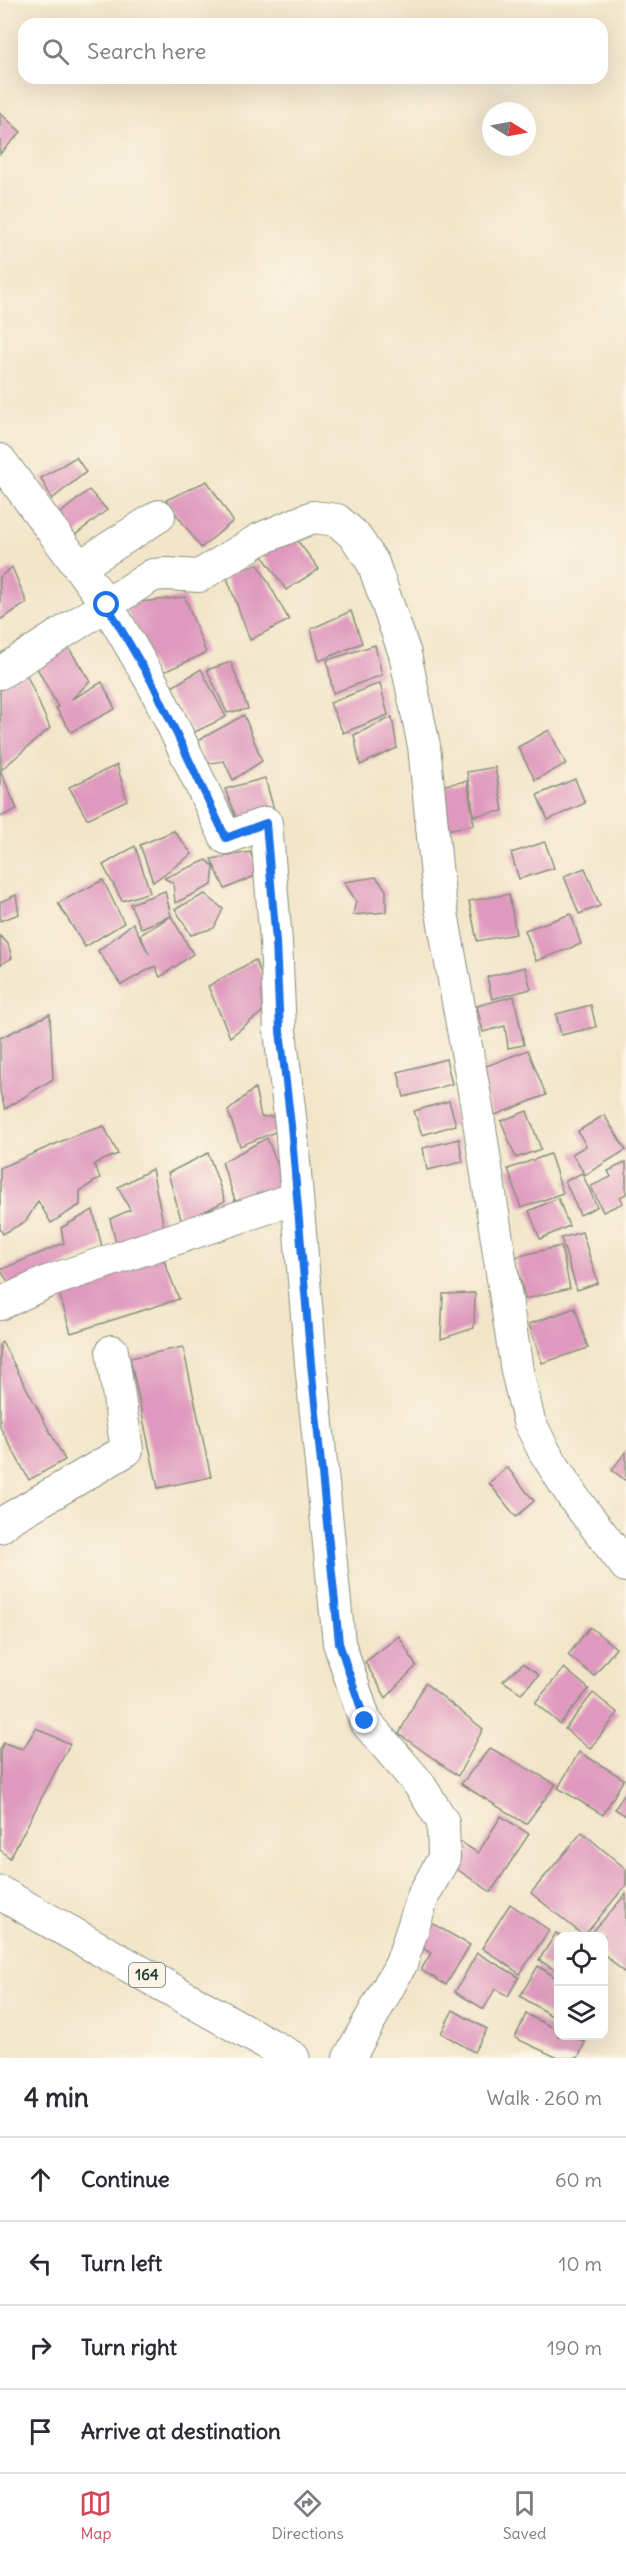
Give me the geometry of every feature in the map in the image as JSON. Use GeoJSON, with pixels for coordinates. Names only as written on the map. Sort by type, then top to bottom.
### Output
{"type":"FeatureCollection","features":[{"type":"Feature","properties":{"kind":"main road","name":"164"},"geometry":{"type":"LineString","coordinates":[[0,1893],[293,2058]]}},
{"type":"Feature","properties":{"kind":"street"},"geometry":{"type":"LineString","coordinates":[[0,460],[107,605],[154,686],[226,838],[266,823],[276,942],[280,1031],[291,1125],[339,1643],[365,1721],[419,1784],[443,1822],[444,1858],[424,1894],[400,1964],[349,2058]]}},
{"type":"Feature","properties":{"kind":"street"},"geometry":{"type":"LineString","coordinates":[[79,567],[159,516]]}},
{"type":"Feature","properties":{"kind":"street"},"geometry":{"type":"LineString","coordinates":[[0,673],[153,575],[199,576],[260,539],[313,517],[337,520],[355,536],[373,563],[405,654],[423,746],[439,896],[476,1102],[517,1371],[529,1421],[544,1451],[573,1497],[626,1566]]}},
{"type":"Feature","properties":{"kind":"street"},"geometry":{"type":"LineString","coordinates":[[0,1304],[47,1282],[296,1198]]}},
{"type":"Feature","properties":{"kind":"street"},"geometry":{"type":"LineString","coordinates":[[0,1527],[9,1519],[127,1450],[112,1351]]}},
{"type":"Feature","properties":{"kind":"building"},"geometry":{"type":"Polygon","coordinates":[[[0,113],[21,132],[0,154],[0,113]]]}},
{"type":"Feature","properties":{"kind":"building"},"geometry":{"type":"Polygon","coordinates":[[[76,457],[86,472],[52,499],[41,478],[76,457]]]}},
{"type":"Feature","properties":{"kind":"building"},"geometry":{"type":"Polygon","coordinates":[[[207,481],[233,521],[201,548],[166,500],[207,481]]]}},
{"type":"Feature","properties":{"kind":"building"},"geometry":{"type":"Polygon","coordinates":[[[89,490],[107,510],[75,535],[53,519],[89,490]]]}},
{"type":"Feature","properties":{"kind":"building"},"geometry":{"type":"Polygon","coordinates":[[[294,536],[319,569],[286,590],[260,552],[294,536]]]}},
{"type":"Feature","properties":{"kind":"building"},"geometry":{"type":"Polygon","coordinates":[[[258,564],[289,620],[250,640],[226,575],[258,564]]]}},
{"type":"Feature","properties":{"kind":"building"},"geometry":{"type":"Polygon","coordinates":[[[12,567],[27,603],[0,620],[0,577],[12,567]]]}},
{"type":"Feature","properties":{"kind":"building"},"geometry":{"type":"Polygon","coordinates":[[[185,597],[206,653],[157,675],[124,604],[185,597]]]}},
{"type":"Feature","properties":{"kind":"building"},"geometry":{"type":"Polygon","coordinates":[[[351,611],[362,643],[319,661],[311,629],[351,611]]]}},
{"type":"Feature","properties":{"kind":"building"},"geometry":{"type":"Polygon","coordinates":[[[375,645],[382,675],[333,693],[327,660],[375,645]]]}},
{"type":"Feature","properties":{"kind":"building"},"geometry":{"type":"Polygon","coordinates":[[[68,647],[90,681],[72,699],[102,682],[115,709],[71,732],[56,708],[58,707],[37,668],[68,647]]]}},
{"type":"Feature","properties":{"kind":"building"},"geometry":{"type":"Polygon","coordinates":[[[231,662],[248,709],[227,713],[207,670],[231,662]]]}},
{"type":"Feature","properties":{"kind":"building"},"geometry":{"type":"Polygon","coordinates":[[[201,669],[226,717],[193,733],[167,690],[201,669]]]}},
{"type":"Feature","properties":{"kind":"building"},"geometry":{"type":"Polygon","coordinates":[[[25,671],[50,728],[1,770],[0,686],[25,671]]]}},
{"type":"Feature","properties":{"kind":"building"},"geometry":{"type":"Polygon","coordinates":[[[380,683],[388,715],[343,733],[330,703],[380,683]]]}},
{"type":"Feature","properties":{"kind":"building"},"geometry":{"type":"Polygon","coordinates":[[[244,715],[262,761],[233,780],[224,761],[204,764],[199,740],[244,715]]]}},
{"type":"Feature","properties":{"kind":"building"},"geometry":{"type":"Polygon","coordinates":[[[392,717],[397,748],[360,765],[354,735],[392,717]]]}},
{"type":"Feature","properties":{"kind":"building"},"geometry":{"type":"Polygon","coordinates":[[[549,730],[566,764],[535,780],[518,747],[549,730]]]}},
{"type":"Feature","properties":{"kind":"building"},"geometry":{"type":"Polygon","coordinates":[[[117,765],[127,800],[87,819],[69,787],[117,765]]]}},
{"type":"Feature","properties":{"kind":"building"},"geometry":{"type":"Polygon","coordinates":[[[495,767],[503,811],[474,816],[467,772],[495,767]]]}},
{"type":"Feature","properties":{"kind":"building"},"geometry":{"type":"Polygon","coordinates":[[[0,770],[17,809],[0,817],[0,770]]]}},
{"type":"Feature","properties":{"kind":"building"},"geometry":{"type":"Polygon","coordinates":[[[265,778],[274,810],[237,820],[225,789],[265,778]]]}},
{"type":"Feature","properties":{"kind":"building"},"geometry":{"type":"Polygon","coordinates":[[[575,779],[585,803],[548,820],[537,795],[575,779]]]}},
{"type":"Feature","properties":{"kind":"building"},"geometry":{"type":"Polygon","coordinates":[[[467,781],[474,825],[446,830],[438,786],[467,781]]]}},
{"type":"Feature","properties":{"kind":"building"},"geometry":{"type":"Polygon","coordinates":[[[174,831],[192,854],[153,882],[140,845],[174,831]]]}},
{"type":"Feature","properties":{"kind":"building"},"geometry":{"type":"Polygon","coordinates":[[[545,842],[554,868],[519,879],[511,853],[545,842]]]}},
{"type":"Feature","properties":{"kind":"building"},"geometry":{"type":"Polygon","coordinates":[[[135,846],[150,892],[122,901],[103,865],[135,846]]]}},
{"type":"Feature","properties":{"kind":"building"},"geometry":{"type":"Polygon","coordinates":[[[250,852],[259,874],[225,889],[211,859],[250,852]]]}},
{"type":"Feature","properties":{"kind":"building"},"geometry":{"type":"Polygon","coordinates":[[[207,860],[214,867],[212,885],[175,903],[173,883],[164,878],[207,860]]]}},
{"type":"Feature","properties":{"kind":"building"},"geometry":{"type":"Polygon","coordinates":[[[585,868],[600,906],[579,914],[564,876],[585,868]]]}},
{"type":"Feature","properties":{"kind":"building"},"geometry":{"type":"Polygon","coordinates":[[[376,877],[386,890],[386,912],[353,915],[356,901],[344,882],[376,877]]]}},
{"type":"Feature","properties":{"kind":"building"},"geometry":{"type":"Polygon","coordinates":[[[103,880],[124,923],[85,947],[58,903],[103,880]]]}},
{"type":"Feature","properties":{"kind":"building"},"geometry":{"type":"Polygon","coordinates":[[[165,891],[171,916],[141,928],[130,904],[165,891]]]}},
{"type":"Feature","properties":{"kind":"building"},"geometry":{"type":"Polygon","coordinates":[[[205,894],[223,909],[214,928],[191,935],[175,909],[205,894]]]}},
{"type":"Feature","properties":{"kind":"building"},"geometry":{"type":"Polygon","coordinates":[[[509,894],[516,934],[477,941],[469,901],[509,894]]]}},
{"type":"Feature","properties":{"kind":"building"},"geometry":{"type":"Polygon","coordinates":[[[16,895],[19,914],[0,921],[0,902],[16,895]]]}},
{"type":"Feature","properties":{"kind":"building"},"geometry":{"type":"Polygon","coordinates":[[[571,914],[581,944],[536,961],[525,930],[571,914]]]}},
{"type":"Feature","properties":{"kind":"building"},"geometry":{"type":"Polygon","coordinates":[[[171,916],[193,954],[160,977],[155,966],[121,985],[98,951],[133,923],[149,954],[140,935],[171,916]]]}},
{"type":"Feature","properties":{"kind":"building"},"geometry":{"type":"Polygon","coordinates":[[[0,936],[8,944],[12,958],[0,965],[0,936]]]}},
{"type":"Feature","properties":{"kind":"building"},"geometry":{"type":"Polygon","coordinates":[[[255,960],[274,1003],[230,1037],[208,986],[255,960]]]}},
{"type":"Feature","properties":{"kind":"building"},"geometry":{"type":"Polygon","coordinates":[[[525,967],[531,989],[492,999],[487,977],[525,967]]]}},
{"type":"Feature","properties":{"kind":"building"},"geometry":{"type":"Polygon","coordinates":[[[514,996],[524,1045],[508,1048],[505,1026],[483,1032],[477,1006],[514,996]]]}},
{"type":"Feature","properties":{"kind":"building"},"geometry":{"type":"Polygon","coordinates":[[[591,1005],[596,1027],[561,1035],[556,1014],[591,1005]]]}},
{"type":"Feature","properties":{"kind":"building"},"geometry":{"type":"Polygon","coordinates":[[[50,1014],[53,1079],[5,1109],[0,1092],[0,1038],[50,1014]]]}},
{"type":"Feature","properties":{"kind":"building"},"geometry":{"type":"Polygon","coordinates":[[[528,1050],[546,1095],[493,1116],[476,1070],[528,1050]]]}},
{"type":"Feature","properties":{"kind":"building"},"geometry":{"type":"Polygon","coordinates":[[[446,1059],[452,1084],[404,1097],[398,1072],[446,1059]]]}},
{"type":"Feature","properties":{"kind":"building"},"geometry":{"type":"Polygon","coordinates":[[[255,1088],[261,1117],[281,1116],[285,1128],[240,1146],[228,1111],[255,1088]]]}},
{"type":"Feature","properties":{"kind":"building"},"geometry":{"type":"Polygon","coordinates":[[[449,1101],[456,1125],[422,1135],[414,1111],[449,1101]]]}},
{"type":"Feature","properties":{"kind":"building"},"geometry":{"type":"Polygon","coordinates":[[[527,1111],[541,1149],[516,1158],[501,1121],[527,1111]]]}},
{"type":"Feature","properties":{"kind":"building"},"geometry":{"type":"Polygon","coordinates":[[[604,1115],[626,1150],[585,1175],[572,1154],[586,1146],[578,1131],[604,1115]]]}},
{"type":"Feature","properties":{"kind":"building"},"geometry":{"type":"Polygon","coordinates":[[[104,1126],[118,1154],[94,1164],[100,1178],[80,1191],[80,1205],[51,1223],[38,1201],[26,1221],[3,1234],[0,1229],[0,1168],[76,1135],[104,1126]]]}},
{"type":"Feature","properties":{"kind":"building"},"geometry":{"type":"Polygon","coordinates":[[[267,1138],[286,1186],[237,1206],[222,1162],[267,1138]]]}},
{"type":"Feature","properties":{"kind":"building"},"geometry":{"type":"Polygon","coordinates":[[[459,1139],[463,1162],[427,1170],[423,1148],[459,1139]]]}},
{"type":"Feature","properties":{"kind":"building"},"geometry":{"type":"Polygon","coordinates":[[[208,1153],[225,1201],[182,1223],[168,1173],[208,1153]]]}},
{"type":"Feature","properties":{"kind":"building"},"geometry":{"type":"Polygon","coordinates":[[[550,1154],[563,1193],[521,1208],[508,1169],[550,1154]]]}},
{"type":"Feature","properties":{"kind":"building"},"geometry":{"type":"Polygon","coordinates":[[[626,1162],[626,1194],[620,1197],[623,1203],[603,1212],[591,1186],[611,1177],[608,1171],[626,1162]]]}},
{"type":"Feature","properties":{"kind":"building"},"geometry":{"type":"Polygon","coordinates":[[[152,1169],[165,1232],[117,1246],[110,1219],[130,1210],[118,1187],[152,1169]]]}},
{"type":"Feature","properties":{"kind":"building"},"geometry":{"type":"Polygon","coordinates":[[[582,1173],[597,1207],[580,1215],[565,1181],[582,1173]]]}},
{"type":"Feature","properties":{"kind":"building"},"geometry":{"type":"Polygon","coordinates":[[[558,1198],[569,1226],[540,1239],[529,1211],[558,1198]]]}},
{"type":"Feature","properties":{"kind":"building"},"geometry":{"type":"Polygon","coordinates":[[[93,1210],[102,1247],[13,1288],[0,1270],[64,1243],[61,1228],[93,1210]]]}},
{"type":"Feature","properties":{"kind":"building"},"geometry":{"type":"Polygon","coordinates":[[[582,1232],[598,1283],[577,1290],[561,1238],[582,1232]]]}},
{"type":"Feature","properties":{"kind":"building"},"geometry":{"type":"Polygon","coordinates":[[[561,1246],[570,1288],[525,1299],[515,1257],[561,1246]]]}},
{"type":"Feature","properties":{"kind":"building"},"geometry":{"type":"Polygon","coordinates":[[[161,1253],[179,1299],[71,1333],[57,1286],[161,1253]]]}},
{"type":"Feature","properties":{"kind":"building"},"geometry":{"type":"Polygon","coordinates":[[[475,1293],[474,1328],[441,1339],[443,1294],[475,1293]]]}},
{"type":"Feature","properties":{"kind":"building"},"geometry":{"type":"Polygon","coordinates":[[[575,1308],[588,1348],[542,1363],[529,1324],[575,1308]]]}},
{"type":"Feature","properties":{"kind":"building"},"geometry":{"type":"Polygon","coordinates":[[[2,1342],[65,1460],[29,1480],[0,1427],[0,1344],[2,1342]]]}},
{"type":"Feature","properties":{"kind":"building"},"geometry":{"type":"Polygon","coordinates":[[[183,1347],[211,1477],[158,1488],[130,1358],[183,1347]]]}},
{"type":"Feature","properties":{"kind":"building"},"geometry":{"type":"Polygon","coordinates":[[[626,1451],[626,1481],[612,1470],[626,1451]]]}},
{"type":"Feature","properties":{"kind":"building"},"geometry":{"type":"Polygon","coordinates":[[[507,1467],[534,1501],[516,1517],[489,1483],[507,1467]]]}},
{"type":"Feature","properties":{"kind":"building"},"geometry":{"type":"Polygon","coordinates":[[[590,1627],[616,1648],[594,1676],[568,1655],[590,1627]]]}},
{"type":"Feature","properties":{"kind":"building"},"geometry":{"type":"Polygon","coordinates":[[[399,1636],[416,1666],[386,1698],[365,1662],[399,1636]]]}},
{"type":"Feature","properties":{"kind":"building"},"geometry":{"type":"Polygon","coordinates":[[[523,1664],[539,1675],[521,1693],[503,1681],[523,1664]]]}},
{"type":"Feature","properties":{"kind":"building"},"geometry":{"type":"Polygon","coordinates":[[[564,1668],[589,1689],[560,1724],[535,1703],[564,1668]]]}},
{"type":"Feature","properties":{"kind":"building"},"geometry":{"type":"Polygon","coordinates":[[[425,1683],[483,1729],[458,1776],[399,1734],[425,1683]]]}},
{"type":"Feature","properties":{"kind":"building"},"geometry":{"type":"Polygon","coordinates":[[[593,1693],[618,1713],[590,1749],[565,1729],[593,1693]]]}},
{"type":"Feature","properties":{"kind":"building"},"geometry":{"type":"Polygon","coordinates":[[[36,1728],[70,1744],[10,1858],[0,1850],[0,1750],[4,1743],[23,1749],[36,1728]]]}},
{"type":"Feature","properties":{"kind":"building"},"geometry":{"type":"Polygon","coordinates":[[[490,1748],[556,1784],[526,1824],[461,1784],[490,1748]]]}},
{"type":"Feature","properties":{"kind":"building"},"geometry":{"type":"Polygon","coordinates":[[[579,1752],[624,1779],[603,1815],[558,1788],[579,1752]]]}},
{"type":"Feature","properties":{"kind":"building"},"geometry":{"type":"Polygon","coordinates":[[[626,1791],[626,1816],[615,1809],[626,1791]]]}},
{"type":"Feature","properties":{"kind":"building"},"geometry":{"type":"Polygon","coordinates":[[[501,1816],[529,1834],[491,1892],[446,1862],[459,1841],[478,1853],[501,1816]]]}},
{"type":"Feature","properties":{"kind":"building"},"geometry":{"type":"Polygon","coordinates":[[[582,1832],[626,1869],[626,1885],[587,1932],[579,1932],[531,1893],[582,1832]]]}},
{"type":"Feature","properties":{"kind":"building"},"geometry":{"type":"Polygon","coordinates":[[[626,1894],[626,1974],[608,1958],[608,1932],[593,1932],[626,1894]]]}},
{"type":"Feature","properties":{"kind":"building"},"geometry":{"type":"Polygon","coordinates":[[[510,1904],[549,1930],[520,1974],[482,1948],[510,1904]]]}},
{"type":"Feature","properties":{"kind":"building"},"geometry":{"type":"Polygon","coordinates":[[[428,1921],[470,1945],[446,1985],[421,1970],[431,1953],[415,1944],[428,1921]]]}},
{"type":"Feature","properties":{"kind":"building"},"geometry":{"type":"Polygon","coordinates":[[[554,1936],[554,1969],[539,1960],[554,1936]]]}},
{"type":"Feature","properties":{"kind":"building"},"geometry":{"type":"Polygon","coordinates":[[[477,1953],[519,1977],[508,1996],[495,1989],[484,2009],[455,1992],[477,1953]]]}},
{"type":"Feature","properties":{"kind":"building"},"geometry":{"type":"Polygon","coordinates":[[[538,1966],[554,1976],[554,2017],[520,1996],[538,1966]]]}},
{"type":"Feature","properties":{"kind":"building"},"geometry":{"type":"Polygon","coordinates":[[[453,2010],[487,2029],[474,2052],[441,2033],[453,2010]]]}},
{"type":"Feature","properties":{"kind":"building"},"geometry":{"type":"Polygon","coordinates":[[[526,2014],[554,2028],[554,2040],[585,2042],[578,2058],[558,2058],[515,2038],[526,2014]]]}},
{"type":"Feature","properties":{"kind":"route"},"geometry":{"type":"LineString","coordinates":[[107,605],[154,686],[226,838],[266,823],[276,942],[280,1031],[291,1125],[311,1364],[339,1643],[365,1721]]}}]}
